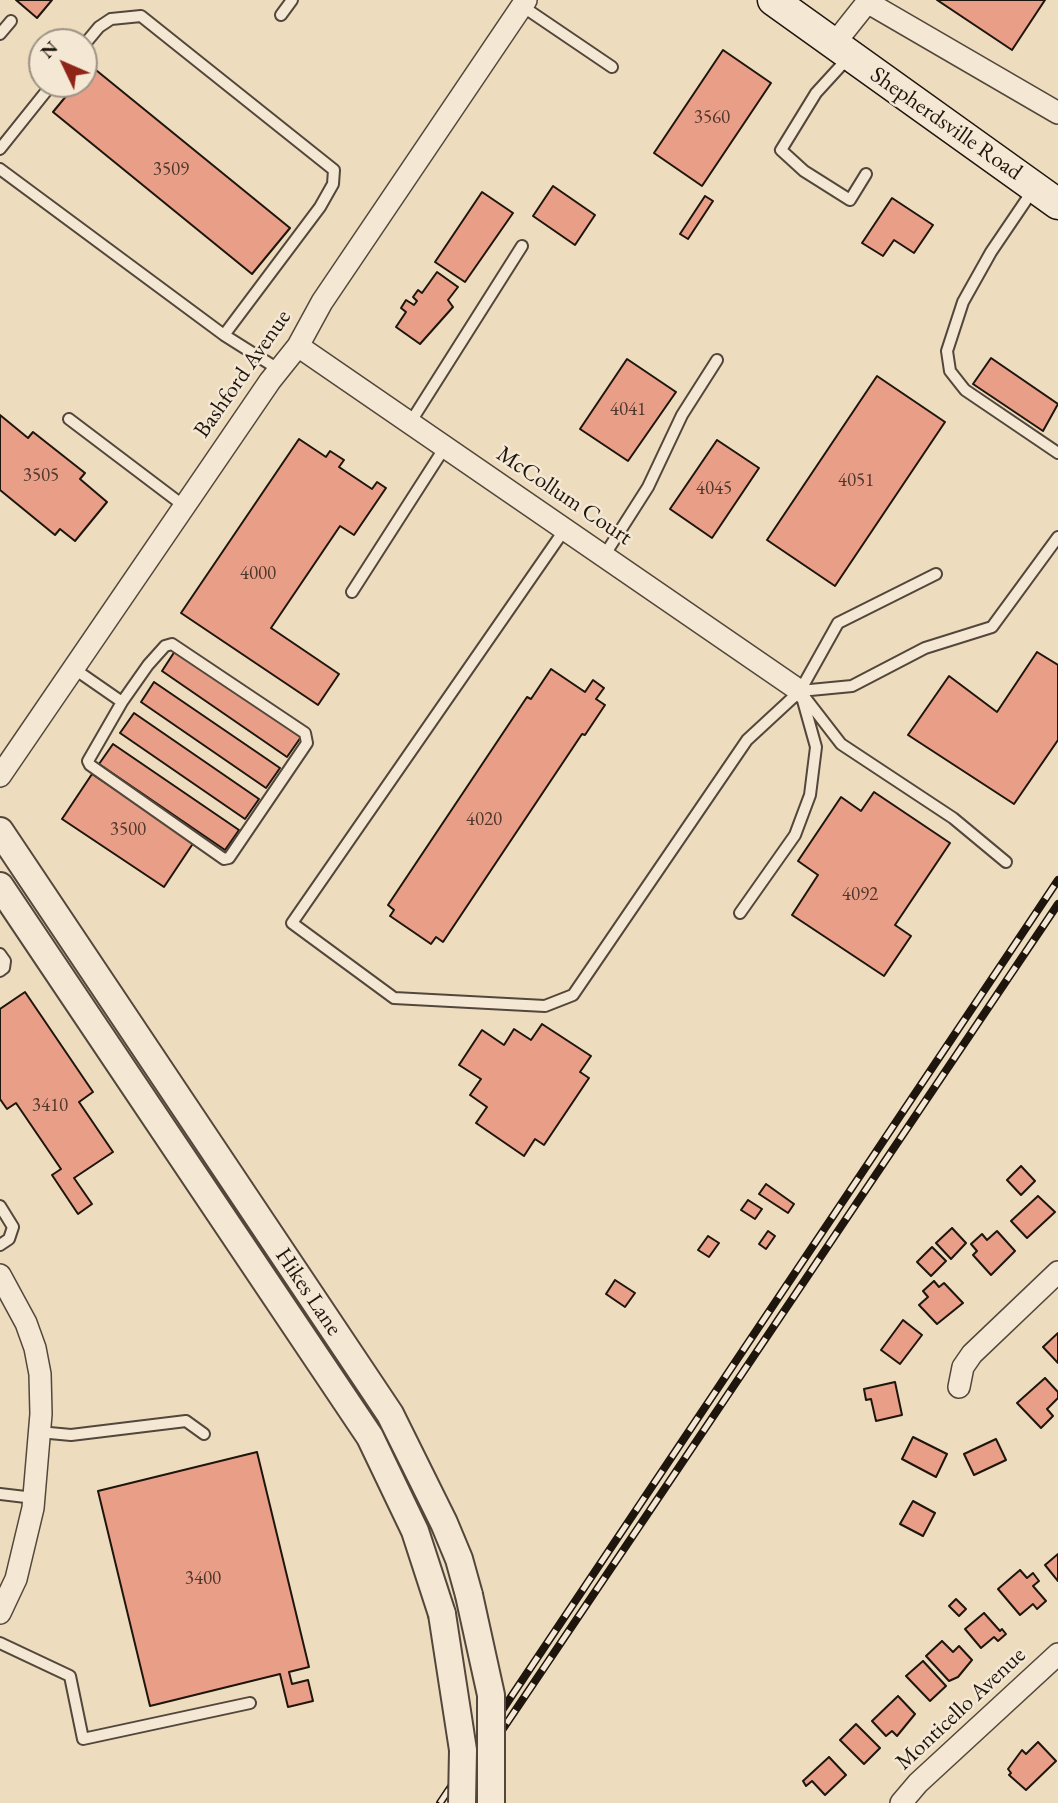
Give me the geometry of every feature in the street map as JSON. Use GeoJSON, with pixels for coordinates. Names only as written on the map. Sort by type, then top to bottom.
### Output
{"type":"FeatureCollection","features":[{"type":"Feature","properties":{"kind":"main road","name":"Shepherdsville Road"},"geometry":{"type":"LineString","coordinates":[[773,0],[1046,195]]}},
{"type":"Feature","properties":{"kind":"street"},"geometry":{"type":"LineString","coordinates":[[842,50],[868,1],[1058,113]]}},
{"type":"Feature","properties":{"kind":"street","name":"Bashford Avenue"},"geometry":{"type":"LineString","coordinates":[[0,776],[278,369],[298,346],[322,302],[524,3]]}},
{"type":"Feature","properties":{"kind":"street","name":"McCollum Court"},"geometry":{"type":"LineString","coordinates":[[298,346],[800,691]]}},
{"type":"Feature","properties":{"kind":"street","name":"Hikes Lane"},"geometry":{"type":"LineString","coordinates":[[0,831],[390,1414],[419,1466],[459,1559],[491,1695],[491,1803]]}},
{"type":"Feature","properties":{"kind":"street","name":"Hikes Lane"},"geometry":{"type":"LineString","coordinates":[[0,886],[370,1437],[415,1531],[442,1614],[463,1750],[462,1803]]}},
{"type":"Feature","properties":{"kind":"street"},"geometry":{"type":"LineString","coordinates":[[959,1387],[963,1367],[972,1354],[1058,1272]]}},
{"type":"Feature","properties":{"kind":"street"},"geometry":{"type":"LineString","coordinates":[[0,1275],[11,1291],[35,1348],[40,1374],[34,1498],[16,1579],[0,1613]]}},
{"type":"Feature","properties":{"kind":"street","name":"Monticello Avenue"},"geometry":{"type":"LineString","coordinates":[[901,1803],[937,1765],[1058,1654]]}},
{"type":"Feature","properties":{"kind":"lane"},"geometry":{"type":"LineString","coordinates":[[281,15],[292,0]]}},
{"type":"Feature","properties":{"kind":"lane"},"geometry":{"type":"LineString","coordinates":[[524,3],[612,66]]}},
{"type":"Feature","properties":{"kind":"lane"},"geometry":{"type":"LineString","coordinates":[[98,28],[111,19],[141,16],[334,170],[333,184],[320,207],[225,335]]}},
{"type":"Feature","properties":{"kind":"lane"},"geometry":{"type":"LineString","coordinates":[[0,34],[11,21]]}},
{"type":"Feature","properties":{"kind":"lane"},"geometry":{"type":"LineString","coordinates":[[842,50],[781,150],[804,171],[850,200],[866,174]]}},
{"type":"Feature","properties":{"kind":"lane"},"geometry":{"type":"LineString","coordinates":[[0,149],[41,98]]}},
{"type":"Feature","properties":{"kind":"lane"},"geometry":{"type":"LineString","coordinates":[[0,169],[225,335],[278,369]]}},
{"type":"Feature","properties":{"kind":"lane"},"geometry":{"type":"LineString","coordinates":[[1046,195],[991,252],[963,302],[947,351],[950,371],[965,390],[1058,453]]}},
{"type":"Feature","properties":{"kind":"lane"},"geometry":{"type":"LineString","coordinates":[[410,423],[522,246]]}},
{"type":"Feature","properties":{"kind":"lane"},"geometry":{"type":"LineString","coordinates":[[604,556],[648,487],[682,415],[717,360]]}},
{"type":"Feature","properties":{"kind":"lane"},"geometry":{"type":"LineString","coordinates":[[69,419],[184,506]]}},
{"type":"Feature","properties":{"kind":"lane"},"geometry":{"type":"LineString","coordinates":[[352,592],[445,447]]}},
{"type":"Feature","properties":{"kind":"lane"},"geometry":{"type":"LineString","coordinates":[[565,529],[292,923],[394,998],[545,1006],[573,995],[747,740],[800,691],[838,624],[936,574]]}},
{"type":"Feature","properties":{"kind":"lane"},"geometry":{"type":"LineString","coordinates":[[800,691],[852,686],[925,648],[992,627],[1058,537]]}},
{"type":"Feature","properties":{"kind":"lane"},"geometry":{"type":"LineString","coordinates":[[172,645],[305,733],[307,743],[229,858],[224,859],[90,765],[88,761],[122,702],[148,665],[165,646],[172,645]]}},
{"type":"Feature","properties":{"kind":"lane"},"geometry":{"type":"LineString","coordinates":[[73,668],[122,702]]}},
{"type":"Feature","properties":{"kind":"lane"},"geometry":{"type":"LineString","coordinates":[[800,691],[841,744],[953,818],[1006,862]]}},
{"type":"Feature","properties":{"kind":"lane"},"geometry":{"type":"LineString","coordinates":[[740,913],[795,835],[810,795],[816,747],[800,691]]}},
{"type":"Feature","properties":{"kind":"lane"},"geometry":{"type":"LineString","coordinates":[[0,954],[5,961],[4,968],[0,971]]}},
{"type":"Feature","properties":{"kind":"lane"},"geometry":{"type":"LineString","coordinates":[[0,1206],[13,1227],[9,1239],[0,1245]]}},
{"type":"Feature","properties":{"kind":"lane"},"geometry":{"type":"LineString","coordinates":[[39,1432],[71,1435],[186,1421],[204,1434]]}},
{"type":"Feature","properties":{"kind":"lane"},"geometry":{"type":"LineString","coordinates":[[0,1494],[34,1498]]}},
{"type":"Feature","properties":{"kind":"lane"},"geometry":{"type":"LineString","coordinates":[[0,1643],[70,1676],[83,1739],[250,1703]]}},
{"type":"Feature","properties":{"kind":"building"},"geometry":{"type":"Polygon","coordinates":[[[16,0],[52,0],[37,18],[16,0]]]}},
{"type":"Feature","properties":{"kind":"building"},"geometry":{"type":"Polygon","coordinates":[[[937,0],[1045,0],[1012,50],[937,0]]]}},
{"type":"Feature","properties":{"kind":"building"},"geometry":{"type":"Polygon","coordinates":[[[723,50],[771,83],[702,186],[654,153],[723,50]]]}},
{"type":"Feature","properties":{"kind":"building"},"geometry":{"type":"Polygon","coordinates":[[[98,72],[290,228],[252,274],[53,112],[64,98],[98,98],[98,72]]]}},
{"type":"Feature","properties":{"kind":"building"},"geometry":{"type":"Polygon","coordinates":[[[553,186],[595,215],[575,245],[533,216],[553,186]]]}},
{"type":"Feature","properties":{"kind":"building"},"geometry":{"type":"Polygon","coordinates":[[[482,192],[513,213],[465,282],[435,262],[482,192]]]}},
{"type":"Feature","properties":{"kind":"building"},"geometry":{"type":"Polygon","coordinates":[[[705,196],[713,201],[688,239],[680,234],[705,196]]]}},
{"type":"Feature","properties":{"kind":"building"},"geometry":{"type":"Polygon","coordinates":[[[892,198],[933,225],[914,253],[894,240],[883,256],[862,243],[892,198]]]}},
{"type":"Feature","properties":{"kind":"building"},"geometry":{"type":"Polygon","coordinates":[[[437,272],[458,287],[448,300],[453,307],[420,344],[396,327],[406,312],[401,308],[406,300],[414,305],[417,301],[413,297],[418,290],[422,293],[437,272]]]}},
{"type":"Feature","properties":{"kind":"building"},"geometry":{"type":"Polygon","coordinates":[[[991,358],[1058,404],[1043,431],[973,384],[991,358]]]}},
{"type":"Feature","properties":{"kind":"building"},"geometry":{"type":"Polygon","coordinates":[[[627,359],[676,392],[628,461],[580,429],[627,359]]]}},
{"type":"Feature","properties":{"kind":"building"},"geometry":{"type":"Polygon","coordinates":[[[877,376],[945,422],[835,586],[767,540],[877,376]]]}},
{"type":"Feature","properties":{"kind":"building"},"geometry":{"type":"Polygon","coordinates":[[[0,415],[28,438],[33,432],[85,473],[80,479],[107,502],[75,541],[60,529],[55,535],[0,490],[0,415]]]}},
{"type":"Feature","properties":{"kind":"building"},"geometry":{"type":"Polygon","coordinates":[[[299,439],[326,457],[330,451],[344,460],[339,467],[372,489],[377,482],[386,488],[354,535],[340,526],[271,628],[339,674],[318,705],[181,613],[299,439]]]}},
{"type":"Feature","properties":{"kind":"building"},"geometry":{"type":"Polygon","coordinates":[[[717,440],[759,468],[712,538],[670,509],[717,440]]]}},
{"type":"Feature","properties":{"kind":"building"},"geometry":{"type":"Polygon","coordinates":[[[175,651],[301,737],[287,757],[162,671],[175,651]]]}},
{"type":"Feature","properties":{"kind":"building"},"geometry":{"type":"Polygon","coordinates":[[[1037,652],[1058,665],[1058,740],[1014,804],[908,735],[949,676],[997,712],[1037,652]]]}},
{"type":"Feature","properties":{"kind":"building"},"geometry":{"type":"Polygon","coordinates":[[[551,669],[585,692],[593,680],[604,688],[596,699],[605,705],[585,735],[582,734],[443,942],[436,937],[431,944],[390,916],[394,910],[388,905],[527,697],[531,699],[551,669]]]}},
{"type":"Feature","properties":{"kind":"building"},"geometry":{"type":"Polygon","coordinates":[[[154,682],[280,768],[266,788],[141,702],[154,682]]]}},
{"type":"Feature","properties":{"kind":"building"},"geometry":{"type":"Polygon","coordinates":[[[134,713],[259,799],[245,819],[120,733],[134,713]]]}},
{"type":"Feature","properties":{"kind":"building"},"geometry":{"type":"Polygon","coordinates":[[[113,744],[239,830],[225,850],[99,764],[113,744]]]}},
{"type":"Feature","properties":{"kind":"building"},"geometry":{"type":"Polygon","coordinates":[[[92,774],[194,842],[164,887],[62,819],[92,774]]]}},
{"type":"Feature","properties":{"kind":"building"},"geometry":{"type":"Polygon","coordinates":[[[874,792],[950,843],[895,925],[911,936],[884,976],[792,915],[818,875],[798,861],[841,797],[861,811],[874,792]]]}},
{"type":"Feature","properties":{"kind":"building"},"geometry":{"type":"Polygon","coordinates":[[[25,992],[93,1092],[79,1102],[113,1152],[74,1178],[92,1204],[78,1214],[52,1175],[61,1169],[16,1103],[7,1109],[0,1099],[0,1009],[25,992]]]}},
{"type":"Feature","properties":{"kind":"building"},"geometry":{"type":"Polygon","coordinates":[[[542,1024],[591,1056],[580,1072],[589,1078],[544,1145],[535,1139],[524,1156],[476,1123],[487,1107],[470,1095],[481,1079],[459,1065],[482,1030],[504,1045],[514,1029],[531,1040],[542,1024]]]}},
{"type":"Feature","properties":{"kind":"building"},"geometry":{"type":"Polygon","coordinates":[[[1021,1166],[1035,1181],[1021,1195],[1007,1180],[1021,1166]]]}},
{"type":"Feature","properties":{"kind":"building"},"geometry":{"type":"Polygon","coordinates":[[[766,1184],[794,1204],[788,1213],[759,1194],[766,1184]]]}},
{"type":"Feature","properties":{"kind":"building"},"geometry":{"type":"Polygon","coordinates":[[[1038,1196],[1055,1212],[1027,1238],[1011,1221],[1038,1196]]]}},
{"type":"Feature","properties":{"kind":"building"},"geometry":{"type":"Polygon","coordinates":[[[748,1200],[762,1209],[755,1219],[741,1210],[748,1200]]]}},
{"type":"Feature","properties":{"kind":"building"},"geometry":{"type":"Polygon","coordinates":[[[952,1228],[966,1243],[951,1259],[936,1243],[952,1228]]]}},
{"type":"Feature","properties":{"kind":"building"},"geometry":{"type":"Polygon","coordinates":[[[768,1231],[775,1236],[766,1249],[759,1244],[768,1231]]]}},
{"type":"Feature","properties":{"kind":"building"},"geometry":{"type":"Polygon","coordinates":[[[997,1231],[1015,1251],[991,1275],[973,1255],[977,1251],[971,1244],[982,1234],[987,1240],[997,1231]]]}},
{"type":"Feature","properties":{"kind":"building"},"geometry":{"type":"Polygon","coordinates":[[[708,1236],[719,1243],[709,1257],[698,1250],[708,1236]]]}},
{"type":"Feature","properties":{"kind":"building"},"geometry":{"type":"Polygon","coordinates":[[[932,1247],[946,1261],[931,1276],[917,1262],[932,1247]]]}},
{"type":"Feature","properties":{"kind":"building"},"geometry":{"type":"Polygon","coordinates":[[[615,1280],[635,1293],[625,1307],[606,1294],[615,1280]]]}},
{"type":"Feature","properties":{"kind":"building"},"geometry":{"type":"Polygon","coordinates":[[[934,1281],[939,1287],[944,1283],[963,1303],[937,1324],[919,1305],[928,1297],[923,1291],[934,1281]]]}},
{"type":"Feature","properties":{"kind":"building"},"geometry":{"type":"Polygon","coordinates":[[[903,1320],[922,1335],[900,1364],[881,1350],[903,1320]]]}},
{"type":"Feature","properties":{"kind":"building"},"geometry":{"type":"Polygon","coordinates":[[[1058,1333],[1058,1363],[1043,1347],[1058,1333]]]}},
{"type":"Feature","properties":{"kind":"building"},"geometry":{"type":"Polygon","coordinates":[[[1045,1378],[1058,1392],[1058,1398],[1047,1409],[1053,1416],[1041,1428],[1017,1403],[1045,1378]]]}},
{"type":"Feature","properties":{"kind":"building"},"geometry":{"type":"Polygon","coordinates":[[[895,1382],[902,1415],[876,1421],[871,1399],[866,1400],[864,1389],[895,1382]]]}},
{"type":"Feature","properties":{"kind":"building"},"geometry":{"type":"Polygon","coordinates":[[[913,1437],[947,1454],[936,1477],[902,1459],[913,1437]]]}},
{"type":"Feature","properties":{"kind":"building"},"geometry":{"type":"Polygon","coordinates":[[[996,1439],[1006,1460],[974,1475],[964,1454],[996,1439]]]}},
{"type":"Feature","properties":{"kind":"building"},"geometry":{"type":"Polygon","coordinates":[[[257,1452],[309,1667],[289,1672],[292,1684],[308,1680],[313,1701],[288,1707],[280,1674],[150,1706],[98,1491],[257,1452]]]}},
{"type":"Feature","properties":{"kind":"building"},"geometry":{"type":"Polygon","coordinates":[[[913,1501],[935,1513],[923,1536],[900,1524],[913,1501]]]}},
{"type":"Feature","properties":{"kind":"building"},"geometry":{"type":"Polygon","coordinates":[[[1058,1554],[1058,1581],[1045,1565],[1058,1554]]]}},
{"type":"Feature","properties":{"kind":"building"},"geometry":{"type":"Polygon","coordinates":[[[1020,1570],[1027,1578],[1033,1573],[1039,1581],[1033,1586],[1046,1601],[1037,1609],[1033,1604],[1020,1615],[998,1589],[1020,1570]]]}},
{"type":"Feature","properties":{"kind":"building"},"geometry":{"type":"Polygon","coordinates":[[[956,1599],[966,1609],[959,1616],[949,1606],[956,1599]]]}},
{"type":"Feature","properties":{"kind":"building"},"geometry":{"type":"Polygon","coordinates":[[[984,1613],[1006,1634],[998,1641],[994,1637],[981,1648],[965,1629],[984,1613]]]}},
{"type":"Feature","properties":{"kind":"building"},"geometry":{"type":"Polygon","coordinates":[[[942,1641],[953,1652],[959,1646],[972,1660],[958,1677],[949,1681],[926,1656],[942,1641]]]}},
{"type":"Feature","properties":{"kind":"building"},"geometry":{"type":"Polygon","coordinates":[[[923,1661],[946,1686],[930,1701],[906,1676],[923,1661]]]}},
{"type":"Feature","properties":{"kind":"building"},"geometry":{"type":"Polygon","coordinates":[[[898,1696],[915,1714],[897,1736],[892,1731],[886,1736],[872,1721],[898,1696]]]}},
{"type":"Feature","properties":{"kind":"building"},"geometry":{"type":"Polygon","coordinates":[[[856,1724],[880,1748],[864,1764],[840,1740],[856,1724]]]}},
{"type":"Feature","properties":{"kind":"building"},"geometry":{"type":"Polygon","coordinates":[[[1038,1742],[1056,1761],[1026,1790],[1009,1775],[1011,1773],[1008,1769],[1022,1750],[1026,1754],[1038,1742]]]}},
{"type":"Feature","properties":{"kind":"building"},"geometry":{"type":"Polygon","coordinates":[[[829,1757],[846,1775],[825,1795],[812,1781],[806,1786],[803,1781],[829,1757]]]}},
{"type":"Feature","properties":{"kind":"railway"},"geometry":{"type":"LineString","coordinates":[[440,1803],[1058,880]]}},
{"type":"Feature","properties":{"kind":"railway"},"geometry":{"type":"LineString","coordinates":[[453,1803],[1058,904]]}}]}
